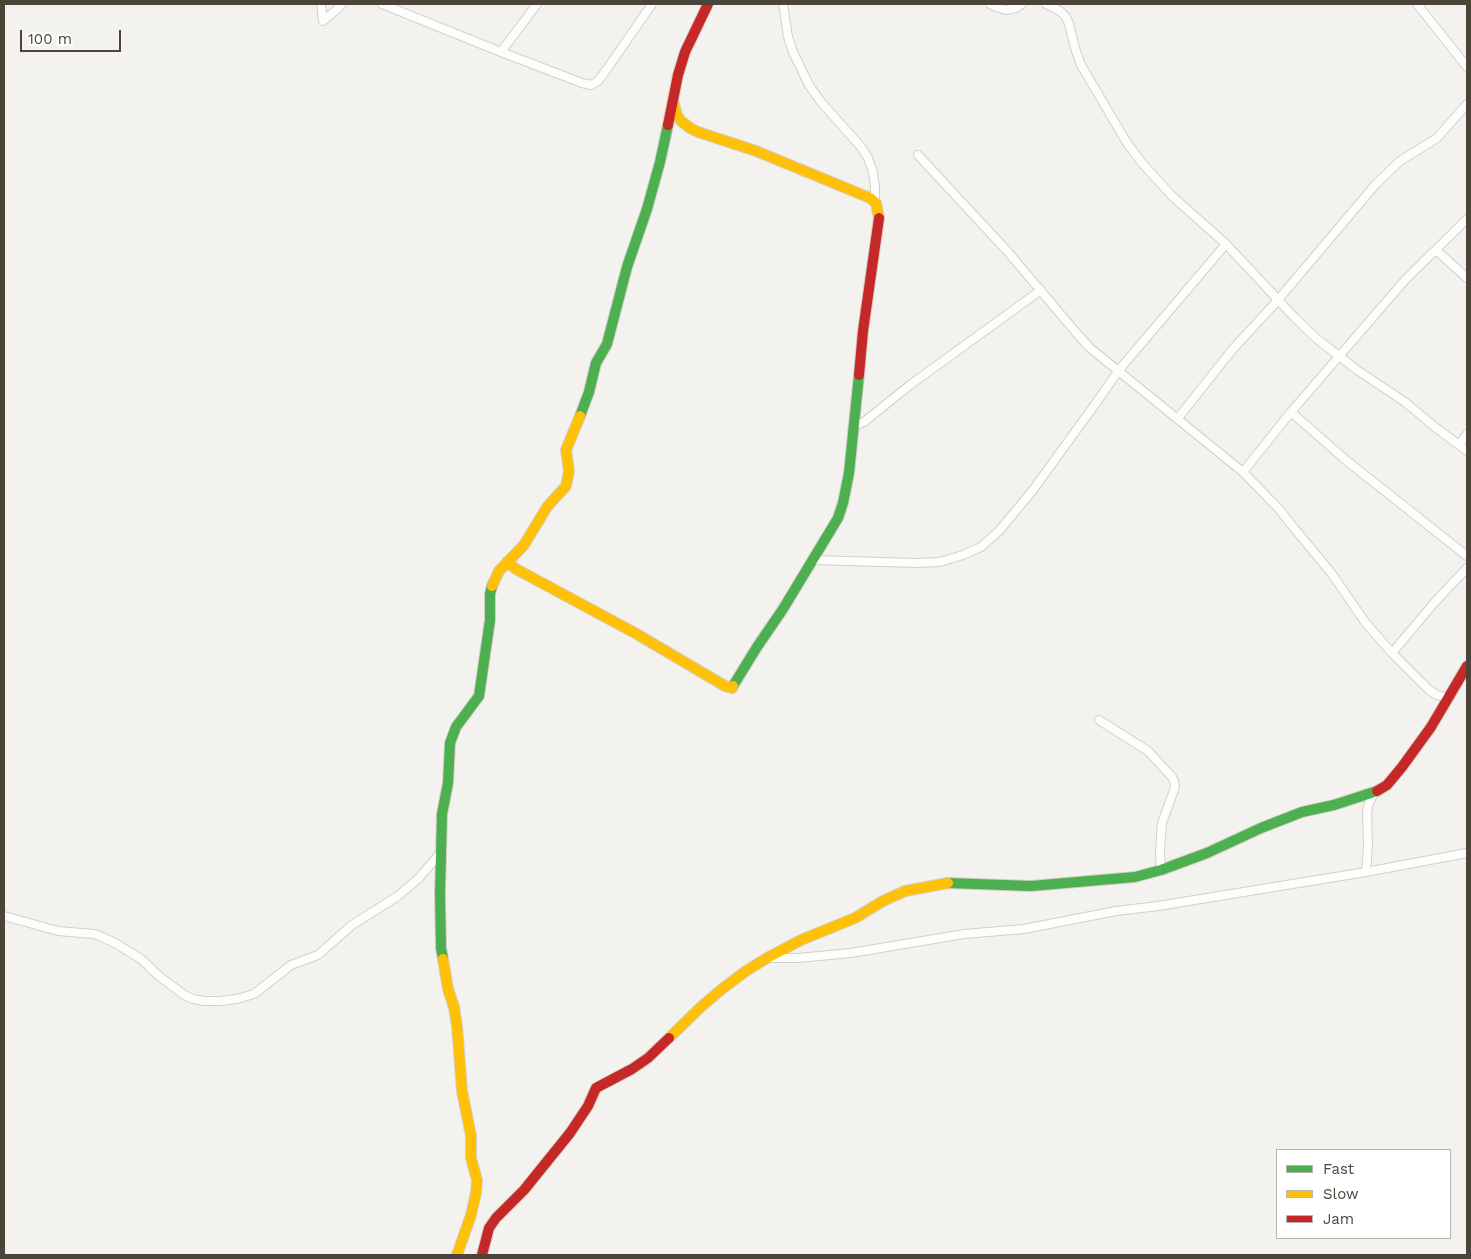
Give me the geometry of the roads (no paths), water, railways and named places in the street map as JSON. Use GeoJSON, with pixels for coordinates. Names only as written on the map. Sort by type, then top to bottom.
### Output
{"type":"FeatureCollection","features":[{"type":"Feature","properties":{"kind":"street"},"geometry":{"type":"LineString","coordinates":[[321,4],[323,21],[342,4]]}},
{"type":"Feature","properties":{"kind":"street"},"geometry":{"type":"LineString","coordinates":[[382,4],[501,52],[582,83],[591,84],[598,81],[608,69],[652,4]]}},
{"type":"Feature","properties":{"kind":"street"},"geometry":{"type":"LineString","coordinates":[[501,52],[537,4]]}},
{"type":"Feature","properties":{"kind":"street"},"geometry":{"type":"LineString","coordinates":[[457,1255],[471,1215],[477,1180],[471,1158],[471,1136],[462,1091],[457,1026],[454,1007],[448,989],[442,948],[440,894],[442,814],[448,783],[450,743],[456,727],[478,696],[482,686],[490,620],[490,594],[494,580],[499,571],[524,545],[547,507],[566,486],[569,471],[566,450],[584,410],[596,363],[607,344],[610,334],[625,275],[660,162],[678,75],[685,52],[708,4]]}},
{"type":"Feature","properties":{"kind":"street"},"geometry":{"type":"LineString","coordinates":[[507,562],[516,569],[732,688],[838,518],[849,473],[863,331],[879,221],[878,208],[875,201],[873,172],[868,158],[861,147],[820,102],[809,85],[788,37],[783,4]]}},
{"type":"Feature","properties":{"kind":"street"},"geometry":{"type":"LineString","coordinates":[[990,4],[1006,10],[1016,8],[1022,4]]}},
{"type":"Feature","properties":{"kind":"street"},"geometry":{"type":"LineString","coordinates":[[1046,4],[1060,11],[1066,17],[1081,65],[1127,143],[1142,164],[1172,196],[1226,244],[1317,339],[1339,358],[1398,396],[1467,451]]}},
{"type":"Feature","properties":{"kind":"street"},"geometry":{"type":"LineString","coordinates":[[1417,4],[1467,67]]}},
{"type":"Feature","properties":{"kind":"street"},"geometry":{"type":"LineString","coordinates":[[673,98],[677,115],[690,128],[815,174],[875,201]]}},
{"type":"Feature","properties":{"kind":"street"},"geometry":{"type":"LineString","coordinates":[[1178,418],[1232,350],[1278,300],[1375,185],[1400,161],[1437,138],[1467,104]]}},
{"type":"Feature","properties":{"kind":"street"},"geometry":{"type":"LineString","coordinates":[[918,155],[983,224],[1090,348],[1243,472],[1279,509],[1332,574],[1365,622],[1392,653],[1429,690],[1437,695],[1448,698]]}},
{"type":"Feature","properties":{"kind":"street"},"geometry":{"type":"LineString","coordinates":[[1243,472],[1291,412],[1405,280],[1467,219]]}},
{"type":"Feature","properties":{"kind":"street"},"geometry":{"type":"LineString","coordinates":[[812,560],[917,564],[940,562],[964,555],[982,546],[999,531],[1033,490],[1119,370],[1226,244]]}},
{"type":"Feature","properties":{"kind":"street"},"geometry":{"type":"LineString","coordinates":[[1436,250],[1467,278]]}},
{"type":"Feature","properties":{"kind":"street"},"geometry":{"type":"LineString","coordinates":[[853,426],[864,422],[910,385],[1041,290]]}},
{"type":"Feature","properties":{"kind":"street"},"geometry":{"type":"LineString","coordinates":[[1291,412],[1347,461],[1467,556]]}},
{"type":"Feature","properties":{"kind":"street"},"geometry":{"type":"LineString","coordinates":[[1459,445],[1467,434]]}},
{"type":"Feature","properties":{"kind":"street"},"geometry":{"type":"LineString","coordinates":[[1392,653],[1434,603],[1467,568]]}},
{"type":"Feature","properties":{"kind":"street"},"geometry":{"type":"LineString","coordinates":[[482,1255],[489,1228],[496,1218],[524,1190],[570,1133],[588,1106],[596,1088],[632,1069],[648,1058],[722,989],[767,958],[801,940],[855,918],[904,891],[949,883],[1031,886],[1135,877],[1162,870],[1207,853],[1261,828],[1302,812],[1334,806],[1374,793],[1387,785],[1431,727],[1467,666]]}},
{"type":"Feature","properties":{"kind":"street"},"geometry":{"type":"LineString","coordinates":[[1099,720],[1148,751],[1174,781],[1174,790],[1162,822],[1160,852],[1162,870]]}},
{"type":"Feature","properties":{"kind":"street"},"geometry":{"type":"LineString","coordinates":[[1366,872],[1368,845],[1367,812],[1374,793]]}},
{"type":"Feature","properties":{"kind":"street"},"geometry":{"type":"LineString","coordinates":[[4,916],[58,931],[102,936],[142,959],[160,977],[184,995],[204,1001],[237,999],[254,994],[292,965],[318,955],[352,925],[398,896],[419,878],[442,851]]}},
{"type":"Feature","properties":{"kind":"street"},"geometry":{"type":"LineString","coordinates":[[767,958],[798,958],[872,950],[964,934],[1024,929],[1116,911],[1158,906],[1366,872],[1467,853]]}}]}
